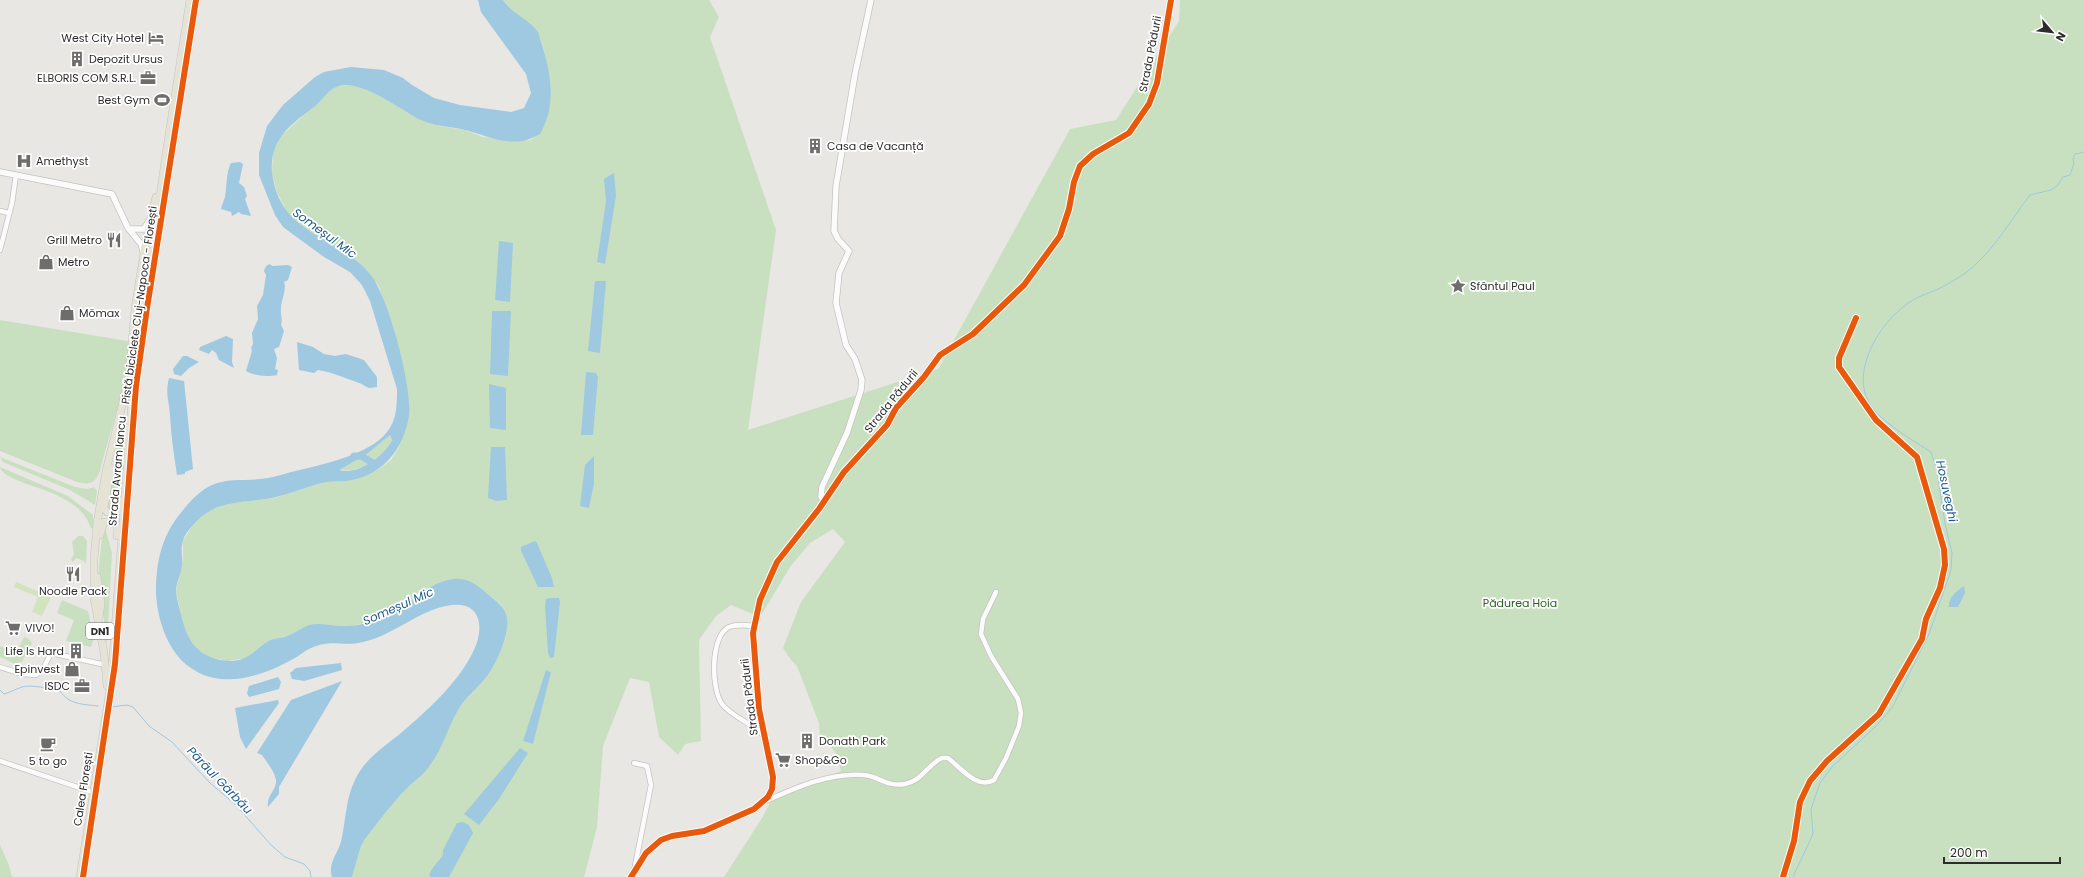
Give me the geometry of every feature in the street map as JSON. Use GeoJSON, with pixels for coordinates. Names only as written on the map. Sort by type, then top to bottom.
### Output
{"type":"FeatureCollection","features":[{"type":"Feature","properties":{"kind":"main road","name":"Strada Avram Iancu"},"geometry":{"type":"LineString","coordinates":[[107,707],[113,666],[130,423],[140,339],[166,154],[190,0]]}},
{"type":"Feature","properties":{"kind":"main road","name":"Strada Avram Iancu"},"geometry":{"type":"LineString","coordinates":[[107,707],[106,665],[94,598],[94,560],[99,511],[115,434],[129,377],[135,309],[143,258],[166,154]]}},
{"type":"Feature","properties":{"kind":"main road"},"geometry":{"type":"LineString","coordinates":[[115,434],[115,448],[104,508],[110,514],[118,511],[119,507],[124,446],[130,423]]}},
{"type":"Feature","properties":{"kind":"main road"},"geometry":{"type":"LineString","coordinates":[[98,624],[101,604],[97,579],[97,563],[100,536],[104,522],[113,521],[116,524],[120,558]]}},
{"type":"Feature","properties":{"kind":"main road","name":"Calea Florești"},"geometry":{"type":"LineString","coordinates":[[79,877],[82,868],[92,792],[107,707]]}},
{"type":"Feature","properties":{"kind":"street","name":"Strada Pădurii"},"geometry":{"type":"LineString","coordinates":[[824,501],[821,497],[822,487],[847,433],[861,390],[862,380],[854,358],[846,345],[836,303],[839,273],[849,251],[835,235],[834,226],[836,186],[855,74],[871,0]]}},
{"type":"Feature","properties":{"kind":"street","name":"Strada Pădurii"},"geometry":{"type":"LineString","coordinates":[[764,802],[771,792],[773,777],[764,736],[755,667],[754,626],[760,600],[777,562],[824,501],[844,472],[884,428],[896,408],[924,377],[940,355],[978,330],[1022,287],[1053,248],[1066,221],[1074,182],[1080,166],[1093,154],[1129,133],[1153,96],[1157,83],[1171,0]]}},
{"type":"Feature","properties":{"kind":"street"},"geometry":{"type":"LineString","coordinates":[[0,172],[112,194],[133,229],[147,238]]}},
{"type":"Feature","properties":{"kind":"street"},"geometry":{"type":"LineString","coordinates":[[0,250],[16,175]]}},
{"type":"Feature","properties":{"kind":"street"},"geometry":{"type":"LineString","coordinates":[[0,211],[9,213]]}},
{"type":"Feature","properties":{"kind":"street"},"geometry":{"type":"LineString","coordinates":[[133,229],[144,230],[152,215]]}},
{"type":"Feature","properties":{"kind":"street"},"geometry":{"type":"LineString","coordinates":[[133,229],[133,235],[138,239],[142,247],[143,258]]}},
{"type":"Feature","properties":{"kind":"street"},"geometry":{"type":"LineString","coordinates":[[138,239],[147,238]]}},
{"type":"Feature","properties":{"kind":"street"},"geometry":{"type":"LineString","coordinates":[[1783,877],[1794,840],[1800,802],[1810,781],[1827,761],[1879,714],[1922,639],[1926,619],[1940,588],[1945,565],[1944,549],[1917,457],[1876,420],[1840,367],[1839,358],[1856,318]]}},
{"type":"Feature","properties":{"kind":"street"},"geometry":{"type":"LineString","coordinates":[[631,877],[650,848],[661,840],[672,836],[704,831],[749,811],[764,802],[840,775],[867,775],[885,783],[908,783],[919,778],[942,758],[948,758],[973,779],[985,782],[994,780],[1006,758],[1019,726],[1021,713],[1018,699],[994,661],[981,634],[983,619],[996,592]]}},
{"type":"Feature","properties":{"kind":"street"},"geometry":{"type":"LineString","coordinates":[[754,626],[738,625],[728,628],[720,636],[714,653],[715,674],[718,695],[722,704],[764,736]]}},
{"type":"Feature","properties":{"kind":"street"},"geometry":{"type":"LineString","coordinates":[[0,667],[22,674],[36,675],[43,668],[51,652],[106,665]]}},
{"type":"Feature","properties":{"kind":"street"},"geometry":{"type":"LineString","coordinates":[[0,761],[92,792]]}},
{"type":"Feature","properties":{"kind":"street"},"geometry":{"type":"LineString","coordinates":[[634,763],[647,766],[651,785],[634,871]]}},
{"type":"Feature","properties":{"kind":"green space","name":"Pădurea Hoia"},"geometry":{"type":"Polygon","coordinates":[[[503,0],[709,0],[719,17],[710,37],[776,230],[748,430],[938,369],[1070,129],[1116,120],[1179,21],[1180,0],[2084,0],[2084,877],[724,877],[762,818],[773,797],[841,771],[836,754],[827,740],[820,738],[819,723],[797,666],[783,648],[801,602],[845,542],[833,529],[810,543],[790,567],[760,617],[731,605],[716,616],[699,640],[701,741],[685,744],[678,755],[659,737],[649,682],[630,678],[603,746],[597,827],[584,877],[352,877],[361,846],[365,839],[465,701],[487,676],[500,653],[505,639],[507,619],[504,611],[500,604],[493,598],[476,589],[450,579],[439,583],[406,606],[383,618],[349,627],[312,625],[290,635],[274,639],[246,658],[228,661],[209,657],[193,646],[184,628],[176,591],[183,559],[183,541],[192,526],[208,511],[230,503],[275,498],[323,482],[338,482],[379,469],[391,460],[398,449],[407,426],[409,406],[406,380],[379,286],[356,260],[300,225],[288,214],[277,192],[272,173],[273,152],[280,137],[331,90],[337,86],[349,85],[363,85],[440,126],[465,130],[483,137],[530,140],[539,134],[545,123],[548,110],[549,79],[547,64],[541,40],[534,28],[507,6],[503,0]]]}},
{"type":"Feature","properties":{"kind":"green space"},"geometry":{"type":"Polygon","coordinates":[[[0,320],[128,341],[126,372],[118,406],[100,471],[94,481],[88,483],[77,482],[0,451],[0,320]]]}},
{"type":"Feature","properties":{"kind":"green space"},"geometry":{"type":"Polygon","coordinates":[[[123,424],[117,506],[111,512],[106,506],[118,438],[123,424]]]}},
{"type":"Feature","properties":{"kind":"green space"},"geometry":{"type":"Polygon","coordinates":[[[390,435],[392,440],[377,458],[353,470],[338,469],[367,454],[390,435]]]}},
{"type":"Feature","properties":{"kind":"green space"},"geometry":{"type":"Polygon","coordinates":[[[0,457],[75,487],[88,489],[94,487],[97,491],[95,505],[70,490],[3,462],[0,457]]]}},
{"type":"Feature","properties":{"kind":"green space"},"geometry":{"type":"Polygon","coordinates":[[[0,467],[68,496],[93,515],[93,527],[91,529],[84,515],[73,504],[59,496],[5,474],[0,467]]]}},
{"type":"Feature","properties":{"kind":"green space"},"geometry":{"type":"Polygon","coordinates":[[[103,528],[105,528],[112,553],[107,645],[98,575],[103,528]]]}},
{"type":"Feature","properties":{"kind":"green space"},"geometry":{"type":"Polygon","coordinates":[[[78,536],[83,536],[87,541],[86,564],[84,561],[76,558],[73,562],[71,560],[74,554],[72,542],[78,536]]]}},
{"type":"Feature","properties":{"kind":"green space"},"geometry":{"type":"Polygon","coordinates":[[[16,582],[51,597],[42,616],[32,612],[38,597],[14,587],[16,582]]]}},
{"type":"Feature","properties":{"kind":"green space"},"geometry":{"type":"Polygon","coordinates":[[[62,600],[88,611],[94,638],[91,647],[66,641],[74,620],[57,613],[62,600]]]}},
{"type":"Feature","properties":{"kind":"green space"},"geometry":{"type":"Polygon","coordinates":[[[24,637],[29,639],[32,643],[22,662],[15,664],[0,657],[0,646],[16,653],[24,637]]]}},
{"type":"Feature","properties":{"kind":"green space"},"geometry":{"type":"Polygon","coordinates":[[[0,845],[9,865],[12,877],[0,877],[0,845]]]}},
{"type":"Feature","properties":{"kind":"water"},"geometry":{"type":"Polygon","coordinates":[[[478,0],[503,0],[511,9],[530,23],[538,32],[546,57],[551,96],[546,122],[540,134],[530,139],[510,141],[490,138],[461,129],[431,124],[369,91],[348,85],[335,87],[289,127],[280,138],[272,157],[272,172],[277,193],[286,210],[311,232],[341,250],[370,274],[384,301],[398,342],[407,385],[409,403],[409,416],[406,429],[396,451],[389,460],[380,467],[370,474],[359,478],[346,481],[321,483],[273,498],[238,502],[221,506],[204,514],[185,535],[182,544],[182,565],[177,583],[176,595],[183,622],[189,637],[198,649],[204,654],[220,660],[232,661],[241,659],[273,639],[287,636],[309,625],[360,625],[390,615],[436,584],[454,579],[469,581],[478,586],[505,611],[507,629],[499,655],[481,684],[460,707],[435,758],[425,772],[396,800],[365,839],[361,846],[352,877],[332,877],[332,862],[341,842],[348,801],[355,780],[365,764],[378,751],[408,727],[445,692],[461,672],[474,650],[479,634],[478,618],[475,612],[462,605],[452,605],[440,608],[416,617],[382,636],[370,640],[352,644],[330,643],[318,645],[269,671],[242,678],[216,678],[203,675],[191,668],[183,662],[170,645],[161,624],[157,603],[157,569],[165,538],[176,518],[200,492],[208,487],[224,481],[264,479],[346,457],[373,444],[384,436],[391,426],[396,413],[397,389],[370,301],[362,285],[350,272],[324,257],[283,227],[275,215],[259,175],[259,153],[267,126],[283,105],[315,77],[324,72],[351,67],[384,70],[403,78],[434,98],[460,105],[511,112],[524,108],[531,93],[526,74],[481,12],[478,0]],[[390,435],[367,454],[339,470],[353,470],[369,463],[383,452],[392,440],[390,435]]]}},
{"type":"Feature","properties":{"kind":"water"},"geometry":{"type":"Polygon","coordinates":[[[240,162],[243,164],[239,183],[244,187],[247,196],[245,199],[251,216],[241,214],[239,212],[232,216],[231,212],[221,209],[225,197],[229,167],[231,163],[240,162]]]}},
{"type":"Feature","properties":{"kind":"water"},"geometry":{"type":"Polygon","coordinates":[[[614,173],[616,196],[605,264],[597,262],[606,201],[604,179],[614,173]]]}},
{"type":"Feature","properties":{"kind":"water"},"geometry":{"type":"Polygon","coordinates":[[[499,241],[513,243],[510,302],[495,300],[499,241]]]}},
{"type":"Feature","properties":{"kind":"water"},"geometry":{"type":"Polygon","coordinates":[[[270,264],[272,266],[288,265],[292,267],[288,280],[284,282],[285,288],[281,305],[281,325],[284,331],[279,347],[274,349],[277,358],[275,369],[278,370],[277,375],[265,376],[246,371],[252,351],[252,333],[258,319],[257,306],[263,295],[266,275],[264,271],[266,266],[270,264]]]}},
{"type":"Feature","properties":{"kind":"water"},"geometry":{"type":"Polygon","coordinates":[[[595,281],[606,281],[600,353],[588,351],[595,281]]]}},
{"type":"Feature","properties":{"kind":"water"},"geometry":{"type":"Polygon","coordinates":[[[492,311],[511,311],[508,376],[490,374],[492,311]]]}},
{"type":"Feature","properties":{"kind":"water"},"geometry":{"type":"Polygon","coordinates":[[[226,336],[233,339],[232,362],[234,368],[219,360],[216,353],[212,350],[209,354],[199,350],[200,347],[226,336]]]}},
{"type":"Feature","properties":{"kind":"water"},"geometry":{"type":"Polygon","coordinates":[[[297,342],[313,347],[324,354],[335,356],[346,354],[364,360],[377,377],[377,387],[369,388],[344,377],[323,371],[318,370],[314,373],[299,370],[297,342]]]}},
{"type":"Feature","properties":{"kind":"water"},"geometry":{"type":"Polygon","coordinates":[[[183,356],[187,356],[199,362],[189,368],[181,376],[174,374],[173,369],[183,356]]]}},
{"type":"Feature","properties":{"kind":"water"},"geometry":{"type":"Polygon","coordinates":[[[586,372],[596,373],[598,377],[593,435],[581,435],[586,372]]]}},
{"type":"Feature","properties":{"kind":"water"},"geometry":{"type":"Polygon","coordinates":[[[169,378],[184,381],[193,469],[185,472],[185,474],[177,475],[167,393],[169,378]]]}},
{"type":"Feature","properties":{"kind":"water"},"geometry":{"type":"Polygon","coordinates":[[[489,384],[506,388],[506,430],[490,428],[489,384]]]}},
{"type":"Feature","properties":{"kind":"water"},"geometry":{"type":"Polygon","coordinates":[[[491,447],[505,447],[507,500],[496,501],[488,498],[491,447]]]}},
{"type":"Feature","properties":{"kind":"water"},"geometry":{"type":"Polygon","coordinates":[[[594,456],[594,484],[589,508],[580,506],[585,465],[594,456]]]}},
{"type":"Feature","properties":{"kind":"water"},"geometry":{"type":"Polygon","coordinates":[[[535,541],[552,578],[554,587],[538,587],[521,551],[521,547],[535,541]]]}},
{"type":"Feature","properties":{"kind":"water"},"geometry":{"type":"Polygon","coordinates":[[[1964,586],[1965,593],[1958,607],[1949,607],[1951,597],[1964,586]]]}},
{"type":"Feature","properties":{"kind":"water"},"geometry":{"type":"Polygon","coordinates":[[[559,598],[560,602],[554,657],[550,658],[548,653],[545,606],[546,599],[559,598]]]}},
{"type":"Feature","properties":{"kind":"water"},"geometry":{"type":"Polygon","coordinates":[[[341,663],[342,670],[304,681],[292,679],[290,673],[296,668],[341,663]]]}},
{"type":"Feature","properties":{"kind":"water"},"geometry":{"type":"Polygon","coordinates":[[[546,670],[551,672],[533,744],[523,741],[546,670]]]}},
{"type":"Feature","properties":{"kind":"water"},"geometry":{"type":"Polygon","coordinates":[[[278,677],[281,682],[279,689],[249,697],[247,693],[249,686],[278,677]]]}},
{"type":"Feature","properties":{"kind":"water"},"geometry":{"type":"Polygon","coordinates":[[[342,681],[279,787],[279,794],[268,807],[276,780],[272,770],[262,755],[257,753],[291,700],[342,681]]]}},
{"type":"Feature","properties":{"kind":"water"},"geometry":{"type":"Polygon","coordinates":[[[278,700],[279,703],[246,749],[240,737],[235,708],[278,700]]]}},
{"type":"Feature","properties":{"kind":"water"},"geometry":{"type":"Polygon","coordinates":[[[520,748],[528,753],[499,799],[479,825],[464,814],[520,748]]]}},
{"type":"Feature","properties":{"kind":"water"},"geometry":{"type":"Polygon","coordinates":[[[463,822],[469,825],[473,833],[449,877],[431,877],[429,875],[443,855],[443,850],[457,823],[463,822]]]}},
{"type":"Feature","properties":{"kind":"waterway","name":"Hosuveghi"},"geometry":{"type":"LineString","coordinates":[[1793,877],[1813,834],[1811,809],[1820,783],[1832,767],[1875,727],[1892,708],[1929,634],[1951,570],[1952,553],[1945,524],[1937,471],[1931,452],[1901,433],[1880,416],[1866,397],[1863,382],[1865,366],[1870,350],[1889,320],[1916,298],[1938,289],[1963,275],[1991,248],[2030,195],[2051,190],[2058,185],[2063,177],[2070,175],[2075,154],[2084,152]]}},
{"type":"Feature","properties":{"kind":"waterway","name":"Someșul Mic"},"geometry":{"type":"LineString","coordinates":[[354,456],[361,456],[373,463]]}},
{"type":"Feature","properties":{"kind":"waterway","name":"Pârâul Gârbău"},"geometry":{"type":"LineString","coordinates":[[0,690],[4,694],[26,686],[41,687],[60,691],[68,699],[77,703],[98,706]]}},
{"type":"Feature","properties":{"kind":"waterway","name":"Pârâul Gârbău"},"geometry":{"type":"LineString","coordinates":[[111,707],[127,705],[133,707],[149,726],[172,742],[210,783],[236,805],[271,845],[285,857],[304,864],[310,871],[311,877]]}},
{"type":"Feature","properties":{"kind":"cycle path","name":"Pistă biciclete Cluj-Napoca - Florești"},"geometry":{"type":"LineString","coordinates":[[83,877],[115,664],[136,386],[196,0]]}},
{"type":"Feature","properties":{"kind":"cycle path"},"geometry":{"type":"LineString","coordinates":[[631,877],[646,853],[661,840],[672,836],[704,831],[754,809],[768,797],[772,789],[773,777],[759,709],[753,633],[760,600],[777,562],[819,509],[844,472],[887,425],[896,408],[924,377],[940,355],[973,334],[1024,285],[1060,236],[1069,209],[1074,182],[1080,166],[1093,154],[1129,133],[1149,104],[1157,83],[1171,0]]}},
{"type":"Feature","properties":{"kind":"cycle path"},"geometry":{"type":"LineString","coordinates":[[1783,877],[1794,841],[1800,802],[1810,781],[1827,761],[1879,714],[1922,639],[1926,619],[1940,588],[1945,565],[1944,549],[1917,457],[1876,420],[1839,367],[1839,358],[1856,318]]}},
{"type":"Feature","properties":{"kind":"place","name":"West City Hotel"},"geometry":{"type":"Point","coordinates":[156,38]}},
{"type":"Feature","properties":{"kind":"place","name":"Depozit Ursus"},"geometry":{"type":"Point","coordinates":[77,59]}},
{"type":"Feature","properties":{"kind":"place","name":"ELBORIS COM S.R.L."},"geometry":{"type":"Point","coordinates":[148,78]}},
{"type":"Feature","properties":{"kind":"place","name":"Best Gym"},"geometry":{"type":"Point","coordinates":[162,100]}},
{"type":"Feature","properties":{"kind":"place","name":"Casa de Vacanță"},"geometry":{"type":"Point","coordinates":[815,146]}},
{"type":"Feature","properties":{"kind":"place","name":"Amethyst"},"geometry":{"type":"Point","coordinates":[24,161]}},
{"type":"Feature","properties":{"kind":"place","name":"Grill Metro"},"geometry":{"type":"Point","coordinates":[114,240]}},
{"type":"Feature","properties":{"kind":"place","name":"Metro"},"geometry":{"type":"Point","coordinates":[46,262]}},
{"type":"Feature","properties":{"kind":"place","name":"Sfântul Paul"},"geometry":{"type":"Point","coordinates":[1458,286]}},
{"type":"Feature","properties":{"kind":"place","name":"Mömax"},"geometry":{"type":"Point","coordinates":[67,313]}},
{"type":"Feature","properties":{"kind":"place","name":"Noodle Pack"},"geometry":{"type":"Point","coordinates":[73,574]}},
{"type":"Feature","properties":{"kind":"place","name":"VIVO!"},"geometry":{"type":"Point","coordinates":[13,628]}},
{"type":"Feature","properties":{"kind":"place","name":"Life Is Hard"},"geometry":{"type":"Point","coordinates":[76,651]}},
{"type":"Feature","properties":{"kind":"place","name":"Epinvest"},"geometry":{"type":"Point","coordinates":[72,669]}},
{"type":"Feature","properties":{"kind":"place","name":"ISDC"},"geometry":{"type":"Point","coordinates":[82,686]}},
{"type":"Feature","properties":{"kind":"place","name":"Donath Park"},"geometry":{"type":"Point","coordinates":[807,741]}},
{"type":"Feature","properties":{"kind":"place","name":"5 to go"},"geometry":{"type":"Point","coordinates":[48,744]}},
{"type":"Feature","properties":{"kind":"place","name":"Shop&Go"},"geometry":{"type":"Point","coordinates":[783,760]}}]}
